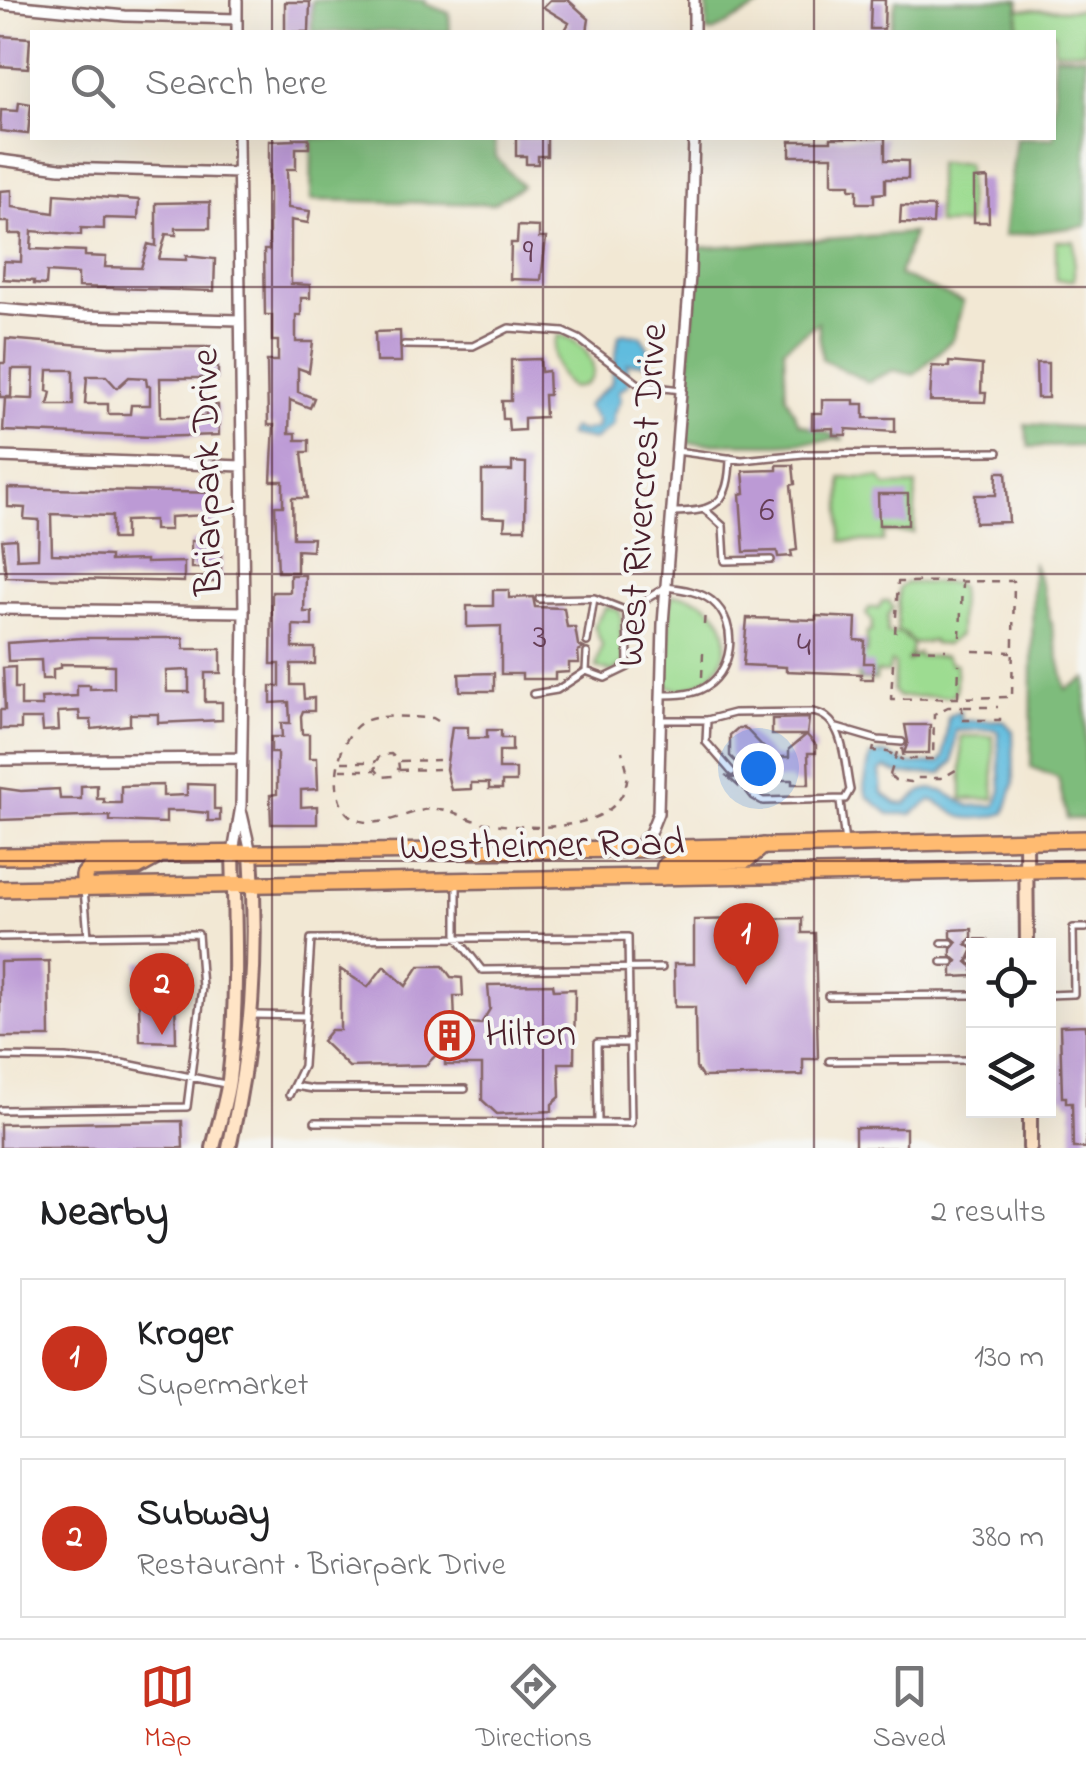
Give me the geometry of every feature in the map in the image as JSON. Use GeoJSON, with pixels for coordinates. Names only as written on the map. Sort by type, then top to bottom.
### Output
{"type":"FeatureCollection","features":[{"type":"Feature","properties":{"kind":"main road","name":"Westheimer Road"},"geometry":{"type":"LineString","coordinates":[[0,856],[1086,838]]}},
{"type":"Feature","properties":{"kind":"main road"},"geometry":{"type":"LineString","coordinates":[[663,877],[664,866],[671,862],[746,860],[763,846]]}},
{"type":"Feature","properties":{"kind":"main road"},"geometry":{"type":"LineString","coordinates":[[84,888],[84,876],[89,869],[138,867],[162,854]]}},
{"type":"Feature","properties":{"kind":"main road","name":"Westheimer Road"},"geometry":{"type":"LineString","coordinates":[[0,889],[1086,869]]}},
{"type":"Feature","properties":{"kind":"street"},"geometry":{"type":"LineString","coordinates":[[236,0],[237,30]]}},
{"type":"Feature","properties":{"kind":"street"},"geometry":{"type":"LineString","coordinates":[[694,0],[694,30]]}},
{"type":"Feature","properties":{"kind":"street"},"geometry":{"type":"LineString","coordinates":[[0,4],[124,16],[237,19]]}},
{"type":"Feature","properties":{"kind":"street","name":"Briarpark Drive"},"geometry":{"type":"LineString","coordinates":[[213,1148],[228,1084],[237,949],[233,853],[240,806],[244,612],[238,140]]}},
{"type":"Feature","properties":{"kind":"street","name":"West Rivercrest Drive"},"geometry":{"type":"LineString","coordinates":[[635,848],[650,833],[658,813],[660,694],[690,276],[694,140]]}},
{"type":"Feature","properties":{"kind":"street"},"geometry":{"type":"LineString","coordinates":[[0,160],[60,168],[239,173]]}},
{"type":"Feature","properties":{"kind":"street"},"geometry":{"type":"LineString","coordinates":[[0,308],[84,316],[239,320]]}},
{"type":"Feature","properties":{"kind":"street"},"geometry":{"type":"LineString","coordinates":[[0,458],[242,466]]}},
{"type":"Feature","properties":{"kind":"street"},"geometry":{"type":"LineString","coordinates":[[0,609],[244,612]]}},
{"type":"Feature","properties":{"kind":"street"},"geometry":{"type":"LineString","coordinates":[[0,760],[241,758]]}},
{"type":"Feature","properties":{"kind":"street","name":"Briarpark Drive"},"geometry":{"type":"LineString","coordinates":[[229,1148],[243,1086],[252,1016],[253,884],[251,853],[240,806]]}},
{"type":"Feature","properties":{"kind":"street"},"geometry":{"type":"LineString","coordinates":[[1026,840],[1027,938]]}},
{"type":"Feature","properties":{"kind":"street"},"geometry":{"type":"LineString","coordinates":[[228,1084],[243,1086]]}},
{"type":"Feature","properties":{"kind":"street"},"geometry":{"type":"LineString","coordinates":[[1030,1118],[1030,1148]]}},
{"type":"Feature","properties":{"kind":"lane"},"geometry":{"type":"LineString","coordinates":[[404,345],[472,346],[509,328],[535,328],[571,335],[640,386],[682,390]]}},
{"type":"Feature","properties":{"kind":"lane"},"geometry":{"type":"LineString","coordinates":[[676,451],[730,458],[998,452]]}},
{"type":"Feature","properties":{"kind":"lane"},"geometry":{"type":"LineString","coordinates":[[672,512],[704,509],[724,496],[729,489],[730,458]]}},
{"type":"Feature","properties":{"kind":"lane"},"geometry":{"type":"LineString","coordinates":[[704,509],[723,526],[725,561],[771,560]]}},
{"type":"Feature","properties":{"kind":"lane"},"geometry":{"type":"LineString","coordinates":[[627,611],[666,586],[705,597],[728,626],[730,644],[721,671],[702,690],[660,694]]}},
{"type":"Feature","properties":{"kind":"lane"},"geometry":{"type":"LineString","coordinates":[[539,599],[594,598],[627,611]]}},
{"type":"Feature","properties":{"kind":"lane"},"geometry":{"type":"LineString","coordinates":[[588,642],[594,598]]}},
{"type":"Feature","properties":{"kind":"lane"},"geometry":{"type":"LineString","coordinates":[[586,670],[605,678],[628,667],[627,611]]}},
{"type":"Feature","properties":{"kind":"lane"},"geometry":{"type":"LineString","coordinates":[[586,670],[587,653]]}},
{"type":"Feature","properties":{"kind":"lane"},"geometry":{"type":"LineString","coordinates":[[533,694],[557,690],[586,670]]}},
{"type":"Feature","properties":{"kind":"lane"},"geometry":{"type":"LineString","coordinates":[[660,720],[707,720],[734,712],[812,712],[822,713],[838,728],[878,740],[902,742]]}},
{"type":"Feature","properties":{"kind":"lane"},"geometry":{"type":"LineString","coordinates":[[707,720],[706,742],[732,772]]}},
{"type":"Feature","properties":{"kind":"lane"},"geometry":{"type":"LineString","coordinates":[[743,782],[762,802],[840,801],[850,794],[838,728]]}},
{"type":"Feature","properties":{"kind":"lane"},"geometry":{"type":"LineString","coordinates":[[840,801],[845,844]]}},
{"type":"Feature","properties":{"kind":"lane"},"geometry":{"type":"LineString","coordinates":[[456,881],[457,938],[482,970],[662,968]]}},
{"type":"Feature","properties":{"kind":"lane"},"geometry":{"type":"LineString","coordinates":[[84,888],[88,936]]}},
{"type":"Feature","properties":{"kind":"lane"},"geometry":{"type":"LineString","coordinates":[[1056,995],[1074,994],[1073,928],[1086,928]]}},
{"type":"Feature","properties":{"kind":"lane"},"geometry":{"type":"LineString","coordinates":[[0,937],[198,934],[202,987],[193,1078],[186,1108],[0,1110]]}},
{"type":"Feature","properties":{"kind":"lane"},"geometry":{"type":"LineString","coordinates":[[289,1095],[303,1066],[311,939],[628,936],[631,1122],[314,1122]]}},
{"type":"Feature","properties":{"kind":"lane"},"geometry":{"type":"LineString","coordinates":[[942,943],[951,943]]}},
{"type":"Feature","properties":{"kind":"lane"},"geometry":{"type":"LineString","coordinates":[[942,962],[952,962]]}},
{"type":"Feature","properties":{"kind":"lane"},"geometry":{"type":"LineString","coordinates":[[828,996],[966,994]]}},
{"type":"Feature","properties":{"kind":"lane"},"geometry":{"type":"LineString","coordinates":[[252,1016],[306,1016]]}},
{"type":"Feature","properties":{"kind":"lane"},"geometry":{"type":"LineString","coordinates":[[598,1122],[596,1043],[630,1043]]}},
{"type":"Feature","properties":{"kind":"lane"},"geometry":{"type":"LineString","coordinates":[[0,1057],[107,1062],[228,1084]]}},
{"type":"Feature","properties":{"kind":"lane"},"geometry":{"type":"LineString","coordinates":[[829,1061],[966,1060]]}},
{"type":"Feature","properties":{"kind":"lane"},"geometry":{"type":"LineString","coordinates":[[295,1086],[465,1089]]}},
{"type":"Feature","properties":{"kind":"path"},"geometry":{"type":"LineString","coordinates":[[893,663],[891,699],[1012,697],[1014,581],[898,582],[894,634]]}},
{"type":"Feature","properties":{"kind":"path"},"geometry":{"type":"LineString","coordinates":[[960,637],[962,582]]}},
{"type":"Feature","properties":{"kind":"path"},"geometry":{"type":"LineString","coordinates":[[704,626],[705,597]]}},
{"type":"Feature","properties":{"kind":"path"},"geometry":{"type":"LineString","coordinates":[[912,648],[946,650]]}},
{"type":"Feature","properties":{"kind":"path"},"geometry":{"type":"LineString","coordinates":[[973,651],[1013,652]]}},
{"type":"Feature","properties":{"kind":"path"},"geometry":{"type":"LineString","coordinates":[[702,690],[703,653]]}},
{"type":"Feature","properties":{"kind":"path"},"geometry":{"type":"LineString","coordinates":[[958,698],[959,664]]}},
{"type":"Feature","properties":{"kind":"path"},"geometry":{"type":"LineString","coordinates":[[874,746],[874,752],[888,752],[904,759],[933,759],[934,714],[948,708],[998,707]]}},
{"type":"Feature","properties":{"kind":"path"},"geometry":{"type":"LineString","coordinates":[[962,708],[962,720],[1000,720],[1000,714]]}},
{"type":"Feature","properties":{"kind":"path"},"geometry":{"type":"LineString","coordinates":[[438,721],[418,718],[363,722],[346,738],[338,762],[340,803],[345,812],[361,821],[384,822],[442,809],[474,821],[512,827],[576,824],[604,814],[620,800],[628,774],[622,750]]}},
{"type":"Feature","properties":{"kind":"path"},"geometry":{"type":"LineString","coordinates":[[904,759],[899,752],[890,775],[894,780],[942,778],[962,767]]}},
{"type":"Feature","properties":{"kind":"path"},"geometry":{"type":"LineString","coordinates":[[338,762],[375,762],[391,754],[398,761],[398,770]]}},
{"type":"Feature","properties":{"kind":"path"},"geometry":{"type":"LineString","coordinates":[[398,761],[439,760]]}},
{"type":"Feature","properties":{"kind":"path"},"geometry":{"type":"LineString","coordinates":[[375,762],[376,770]]}},
{"type":"Feature","properties":{"kind":"path"},"geometry":{"type":"LineString","coordinates":[[338,770],[376,770],[387,777],[398,770],[440,769]]}},
{"type":"Feature","properties":{"kind":"green space"},"geometry":{"type":"Polygon","coordinates":[[[312,0],[426,0],[425,4],[449,13],[450,30],[312,30],[312,0]]]}},
{"type":"Feature","properties":{"kind":"green space"},"geometry":{"type":"Polygon","coordinates":[[[707,0],[771,0],[717,30],[707,30],[707,0]]]}},
{"type":"Feature","properties":{"kind":"green space"},"geometry":{"type":"Polygon","coordinates":[[[896,0],[1019,0],[1017,30],[890,30],[896,0]]]}},
{"type":"Feature","properties":{"kind":"green space"},"geometry":{"type":"Polygon","coordinates":[[[1019,9],[1086,10],[1086,51],[1056,51],[1056,30],[1018,30],[1019,9]]]}},
{"type":"Feature","properties":{"kind":"green space"},"geometry":{"type":"Polygon","coordinates":[[[1056,55],[1086,56],[1086,226],[1004,236],[1016,140],[1056,140],[1056,55]]]}},
{"type":"Feature","properties":{"kind":"green space"},"geometry":{"type":"Polygon","coordinates":[[[312,140],[494,140],[496,157],[522,186],[492,204],[311,200],[312,140]]]}},
{"type":"Feature","properties":{"kind":"green space"},"geometry":{"type":"Polygon","coordinates":[[[937,163],[967,163],[968,224],[937,224],[937,163]]]}},
{"type":"Feature","properties":{"kind":"green space"},"geometry":{"type":"Polygon","coordinates":[[[913,233],[899,275],[963,302],[953,339],[914,375],[893,370],[868,382],[822,359],[818,322],[784,348],[786,396],[799,423],[844,439],[778,444],[683,443],[697,248],[913,233]]]}},
{"type":"Feature","properties":{"kind":"green space"},"geometry":{"type":"Polygon","coordinates":[[[1056,241],[1074,241],[1074,280],[1056,280],[1056,241]]]}},
{"type":"Feature","properties":{"kind":"green space"},"geometry":{"type":"Polygon","coordinates":[[[558,335],[579,345],[592,362],[591,379],[583,385],[571,388],[558,370],[554,348],[558,335]]]}},
{"type":"Feature","properties":{"kind":"green space"},"geometry":{"type":"Polygon","coordinates":[[[1025,424],[1086,428],[1086,446],[1029,447],[1025,424]]]}},
{"type":"Feature","properties":{"kind":"green space"},"geometry":{"type":"Polygon","coordinates":[[[841,478],[880,478],[886,486],[916,485],[914,533],[884,532],[883,541],[841,541],[841,478]]]}},
{"type":"Feature","properties":{"kind":"green space"},"geometry":{"type":"Polygon","coordinates":[[[1033,562],[1043,588],[1066,689],[1086,678],[1086,819],[1067,819],[1058,778],[1031,767],[1033,562]]]}},
{"type":"Feature","properties":{"kind":"green space"},"geometry":{"type":"Polygon","coordinates":[[[906,583],[955,583],[960,588],[959,635],[946,645],[933,641],[913,644],[897,630],[899,588],[906,583]]]}},
{"type":"Feature","properties":{"kind":"green space"},"geometry":{"type":"Polygon","coordinates":[[[673,595],[696,599],[712,609],[722,623],[726,639],[724,656],[715,671],[700,683],[678,690],[666,685],[673,595]]]}},
{"type":"Feature","properties":{"kind":"green space"},"geometry":{"type":"Polygon","coordinates":[[[889,601],[893,608],[888,615],[887,633],[902,634],[912,644],[906,662],[918,653],[918,657],[945,656],[956,664],[956,691],[951,696],[898,697],[893,691],[895,664],[891,662],[888,673],[876,672],[876,680],[858,680],[859,653],[866,653],[867,632],[871,632],[872,621],[866,614],[889,601]]]}},
{"type":"Feature","properties":{"kind":"green space"},"geometry":{"type":"Polygon","coordinates":[[[606,607],[619,610],[628,660],[612,672],[596,667],[602,645],[594,625],[606,607]]]}},
{"type":"Feature","properties":{"kind":"green space"},"geometry":{"type":"Polygon","coordinates":[[[961,736],[993,736],[994,799],[962,799],[961,736]]]}},
{"type":"Feature","properties":{"kind":"water"},"geometry":{"type":"Polygon","coordinates":[[[619,335],[642,336],[650,353],[647,364],[627,363],[629,384],[619,391],[621,399],[613,425],[594,440],[568,435],[572,428],[581,432],[597,428],[597,420],[586,406],[611,384],[619,335]]]}},
{"type":"Feature","properties":{"kind":"water"},"geometry":{"type":"Polygon","coordinates":[[[960,711],[961,721],[1003,720],[1013,731],[1014,784],[1005,813],[984,818],[962,817],[931,800],[912,814],[889,814],[867,796],[864,787],[870,756],[885,753],[907,764],[939,763],[944,757],[948,716],[960,711]],[[956,731],[953,762],[941,774],[899,774],[885,768],[880,771],[882,793],[905,804],[930,789],[970,806],[996,805],[1001,790],[998,732],[956,731]]]}},
{"type":"Feature","properties":{"kind":"building"},"geometry":{"type":"Polygon","coordinates":[[[550,0],[568,0],[589,19],[587,30],[565,30],[569,23],[543,7],[550,0]]]}},
{"type":"Feature","properties":{"kind":"building"},"geometry":{"type":"Polygon","coordinates":[[[871,0],[885,0],[884,29],[870,29],[871,0]]]}},
{"type":"Feature","properties":{"kind":"building"},"geometry":{"type":"Polygon","coordinates":[[[285,2],[310,2],[309,30],[285,30],[285,2]]]}},
{"type":"Feature","properties":{"kind":"building"},"geometry":{"type":"Polygon","coordinates":[[[1,36],[30,38],[28,68],[0,66],[1,36]]]}},
{"type":"Feature","properties":{"kind":"building"},"geometry":{"type":"Polygon","coordinates":[[[19,102],[30,104],[28,134],[0,131],[1,110],[18,111],[19,102]]]}},
{"type":"Feature","properties":{"kind":"building"},"geometry":{"type":"Polygon","coordinates":[[[309,140],[309,148],[296,148],[296,169],[287,169],[288,208],[310,211],[308,223],[291,220],[291,284],[310,285],[310,298],[301,298],[301,315],[296,315],[296,342],[313,342],[309,372],[298,368],[298,392],[314,398],[310,408],[290,400],[289,433],[296,433],[296,440],[309,440],[309,452],[302,452],[307,498],[292,498],[293,538],[313,538],[312,551],[297,550],[297,572],[278,572],[275,506],[283,506],[283,481],[271,481],[274,425],[268,425],[267,361],[278,361],[278,341],[272,341],[272,315],[265,315],[269,141],[309,140]]]}},
{"type":"Feature","properties":{"kind":"building"},"geometry":{"type":"Polygon","coordinates":[[[516,140],[547,140],[547,156],[538,156],[538,164],[526,164],[526,156],[516,156],[516,140]]]}},
{"type":"Feature","properties":{"kind":"building"},"geometry":{"type":"Polygon","coordinates":[[[885,140],[885,160],[908,161],[908,179],[885,179],[885,193],[874,194],[874,203],[857,203],[857,189],[850,189],[850,184],[832,184],[832,156],[790,156],[790,141],[885,140]]]}},
{"type":"Feature","properties":{"kind":"building"},"geometry":{"type":"Polygon","coordinates":[[[988,178],[989,222],[974,222],[974,179],[988,178]]]}},
{"type":"Feature","properties":{"kind":"building"},"geometry":{"type":"Polygon","coordinates":[[[12,190],[12,207],[54,213],[55,194],[139,200],[138,219],[104,218],[104,229],[81,228],[81,235],[32,231],[31,249],[85,251],[85,256],[106,257],[105,267],[141,268],[148,244],[156,246],[156,203],[210,202],[210,228],[176,228],[176,235],[166,234],[159,259],[215,259],[214,291],[78,287],[78,274],[47,272],[46,285],[3,279],[4,261],[21,262],[22,234],[9,234],[9,222],[0,222],[0,191],[12,190]]]}},
{"type":"Feature","properties":{"kind":"building"},"geometry":{"type":"Polygon","coordinates":[[[901,206],[934,207],[933,224],[900,223],[901,206]]]}},
{"type":"Feature","properties":{"kind":"building"},"geometry":{"type":"Polygon","coordinates":[[[518,226],[539,227],[539,238],[546,238],[541,280],[510,279],[511,243],[517,243],[518,226]]]}},
{"type":"Feature","properties":{"kind":"building"},"geometry":{"type":"Polygon","coordinates":[[[400,331],[401,362],[376,362],[375,332],[400,331]]]}},
{"type":"Feature","properties":{"kind":"building"},"geometry":{"type":"Polygon","coordinates":[[[6,339],[108,347],[212,347],[218,378],[160,378],[161,417],[206,417],[205,405],[218,405],[219,435],[150,437],[3,431],[5,398],[33,399],[34,369],[12,369],[11,397],[0,397],[0,363],[5,363],[6,339]],[[48,370],[48,405],[73,405],[73,370],[48,370]],[[87,376],[85,404],[108,404],[108,414],[130,414],[131,405],[150,405],[146,378],[129,377],[117,388],[106,376],[87,376]]]}},
{"type":"Feature","properties":{"kind":"building"},"geometry":{"type":"Polygon","coordinates":[[[540,359],[541,372],[548,371],[545,417],[524,418],[524,430],[509,431],[508,419],[503,419],[502,401],[511,401],[511,360],[540,359]]]}},
{"type":"Feature","properties":{"kind":"building"},"geometry":{"type":"Polygon","coordinates":[[[949,362],[982,365],[981,393],[986,393],[985,402],[930,401],[932,366],[949,367],[949,362]]]}},
{"type":"Feature","properties":{"kind":"building"},"geometry":{"type":"Polygon","coordinates":[[[1036,363],[1048,363],[1048,398],[1037,398],[1036,363]]]}},
{"type":"Feature","properties":{"kind":"building"},"geometry":{"type":"Polygon","coordinates":[[[822,400],[854,400],[854,404],[864,404],[864,418],[895,418],[895,432],[846,429],[846,435],[833,435],[833,428],[812,429],[812,413],[822,413],[822,400]]]}},
{"type":"Feature","properties":{"kind":"building"},"geometry":{"type":"Polygon","coordinates":[[[512,462],[526,463],[525,529],[504,529],[505,518],[482,517],[482,471],[512,471],[512,462]]]}},
{"type":"Feature","properties":{"kind":"building"},"geometry":{"type":"Polygon","coordinates":[[[777,465],[793,465],[797,550],[791,551],[792,556],[778,557],[777,551],[744,552],[740,494],[745,493],[743,471],[777,470],[777,465]]]}},
{"type":"Feature","properties":{"kind":"building"},"geometry":{"type":"Polygon","coordinates":[[[997,472],[1006,472],[1009,522],[975,523],[975,495],[996,495],[997,472]]]}},
{"type":"Feature","properties":{"kind":"building"},"geometry":{"type":"Polygon","coordinates":[[[8,488],[217,493],[218,523],[206,524],[205,515],[170,517],[170,530],[154,530],[154,520],[125,521],[125,539],[112,539],[112,516],[51,514],[52,554],[110,556],[110,561],[184,562],[184,582],[6,577],[2,540],[16,539],[17,559],[38,558],[39,520],[24,519],[25,508],[8,507],[8,488]]]}},
{"type":"Feature","properties":{"kind":"building"},"geometry":{"type":"Polygon","coordinates":[[[878,494],[908,494],[908,525],[879,525],[878,494]]]}},
{"type":"Feature","properties":{"kind":"building"},"geometry":{"type":"Polygon","coordinates":[[[191,541],[202,541],[202,550],[221,550],[221,582],[206,582],[206,568],[191,568],[191,541]]]}},
{"type":"Feature","properties":{"kind":"building"},"geometry":{"type":"Polygon","coordinates":[[[290,575],[305,575],[304,612],[312,612],[312,626],[293,625],[293,648],[315,648],[315,664],[291,664],[291,685],[303,685],[304,699],[314,698],[314,711],[303,711],[301,716],[302,734],[309,734],[309,758],[317,758],[318,789],[301,790],[301,807],[317,806],[317,824],[271,824],[270,795],[277,794],[277,753],[271,753],[271,737],[282,737],[281,723],[290,723],[289,702],[271,703],[271,686],[280,686],[280,664],[271,664],[272,592],[290,592],[290,575]]]}},
{"type":"Feature","properties":{"kind":"building"},"geometry":{"type":"Polygon","coordinates":[[[493,590],[509,590],[509,598],[533,597],[535,607],[564,608],[567,627],[575,627],[578,645],[584,648],[578,651],[579,663],[569,663],[569,672],[555,673],[555,679],[522,679],[522,674],[501,674],[501,626],[467,627],[467,606],[493,606],[493,590]]]}},
{"type":"Feature","properties":{"kind":"building"},"geometry":{"type":"Polygon","coordinates":[[[816,616],[856,618],[855,640],[865,641],[864,663],[873,663],[873,679],[861,679],[861,674],[743,665],[747,618],[816,620],[816,616]]]}},
{"type":"Feature","properties":{"kind":"building"},"geometry":{"type":"Polygon","coordinates":[[[183,638],[184,649],[221,649],[221,673],[205,673],[205,702],[222,702],[222,720],[158,723],[158,714],[130,714],[130,725],[92,729],[91,720],[80,720],[79,711],[58,712],[59,730],[43,731],[42,719],[21,719],[21,729],[0,729],[0,710],[5,710],[3,668],[15,667],[15,688],[21,688],[21,706],[42,706],[41,698],[77,696],[77,685],[114,688],[114,665],[61,664],[61,668],[53,669],[53,679],[42,679],[41,660],[8,661],[7,643],[183,638]],[[189,670],[166,671],[167,692],[189,692],[189,670]]]}},
{"type":"Feature","properties":{"kind":"building"},"geometry":{"type":"Polygon","coordinates":[[[494,673],[494,691],[460,691],[459,674],[494,673]]]}},
{"type":"Feature","properties":{"kind":"building"},"geometry":{"type":"Polygon","coordinates":[[[809,718],[807,735],[816,745],[816,753],[808,753],[809,784],[754,780],[749,775],[738,778],[738,786],[728,777],[734,778],[738,773],[739,765],[730,756],[730,735],[738,728],[745,728],[773,757],[789,757],[789,749],[806,735],[772,735],[772,719],[809,718]]]}},
{"type":"Feature","properties":{"kind":"building"},"geometry":{"type":"Polygon","coordinates":[[[905,725],[930,725],[929,753],[904,753],[908,742],[905,725]]]}},
{"type":"Feature","properties":{"kind":"building"},"geometry":{"type":"Polygon","coordinates":[[[452,727],[468,727],[468,738],[487,738],[487,730],[501,730],[501,738],[512,738],[512,751],[499,751],[499,769],[516,769],[516,782],[502,782],[502,789],[489,789],[489,783],[471,783],[471,789],[451,790],[446,769],[452,727]]]}},
{"type":"Feature","properties":{"kind":"building"},"geometry":{"type":"Polygon","coordinates":[[[187,784],[214,785],[214,809],[220,809],[220,821],[208,821],[208,813],[187,811],[166,811],[166,823],[110,821],[110,816],[0,820],[0,788],[59,789],[60,799],[81,799],[81,786],[97,785],[97,799],[121,803],[121,786],[163,785],[163,796],[187,795],[187,784]]]}},
{"type":"Feature","properties":{"kind":"building"},"geometry":{"type":"Polygon","coordinates":[[[802,918],[802,933],[815,933],[818,1059],[803,1059],[803,1075],[702,1077],[696,1068],[695,1007],[675,1007],[674,964],[694,964],[694,920],[802,918]]]}},
{"type":"Feature","properties":{"kind":"building"},"geometry":{"type":"Polygon","coordinates":[[[972,929],[972,937],[966,938],[966,976],[952,977],[957,961],[951,956],[951,949],[957,942],[951,937],[951,930],[972,929]]]}},
{"type":"Feature","properties":{"kind":"building"},"geometry":{"type":"Polygon","coordinates":[[[49,961],[50,1037],[0,1037],[0,962],[49,961]]]}},
{"type":"Feature","properties":{"kind":"building"},"geometry":{"type":"Polygon","coordinates":[[[182,961],[183,995],[175,995],[176,1042],[140,1041],[138,962],[182,961]]]}},
{"type":"Feature","properties":{"kind":"building","name":"Hilton"},"geometry":{"type":"Polygon","coordinates":[[[384,966],[406,986],[419,966],[443,966],[451,977],[462,978],[463,996],[454,996],[455,1022],[481,1024],[490,1009],[488,985],[553,984],[554,990],[575,989],[574,1063],[559,1063],[560,1097],[552,1104],[552,1111],[497,1114],[482,1100],[482,1065],[445,1065],[445,1046],[426,1065],[349,1067],[322,1041],[331,1030],[340,1030],[340,969],[368,987],[384,966]]]}},
{"type":"Feature","properties":{"kind":"building"},"geometry":{"type":"Polygon","coordinates":[[[1086,1025],[1086,1148],[1073,1148],[1072,1103],[1066,1103],[1066,1097],[1062,1097],[1060,1026],[1086,1025]]]}},
{"type":"Feature","properties":{"kind":"building"},"geometry":{"type":"Polygon","coordinates":[[[182,1121],[183,1148],[0,1148],[0,1124],[182,1121]]]}},
{"type":"Feature","properties":{"kind":"building"},"geometry":{"type":"Polygon","coordinates":[[[855,1128],[906,1128],[906,1148],[855,1148],[855,1128]]]}},
{"type":"Feature","properties":{"kind":"place","name":"Kroger"},"geometry":{"type":"Point","coordinates":[746,985]}},
{"type":"Feature","properties":{"kind":"place","name":"Subway"},"geometry":{"type":"Point","coordinates":[162,1035]}},
{"type":"Feature","properties":{"kind":"place","name":"Hilton"},"geometry":{"type":"Point","coordinates":[450,1035]}}]}
